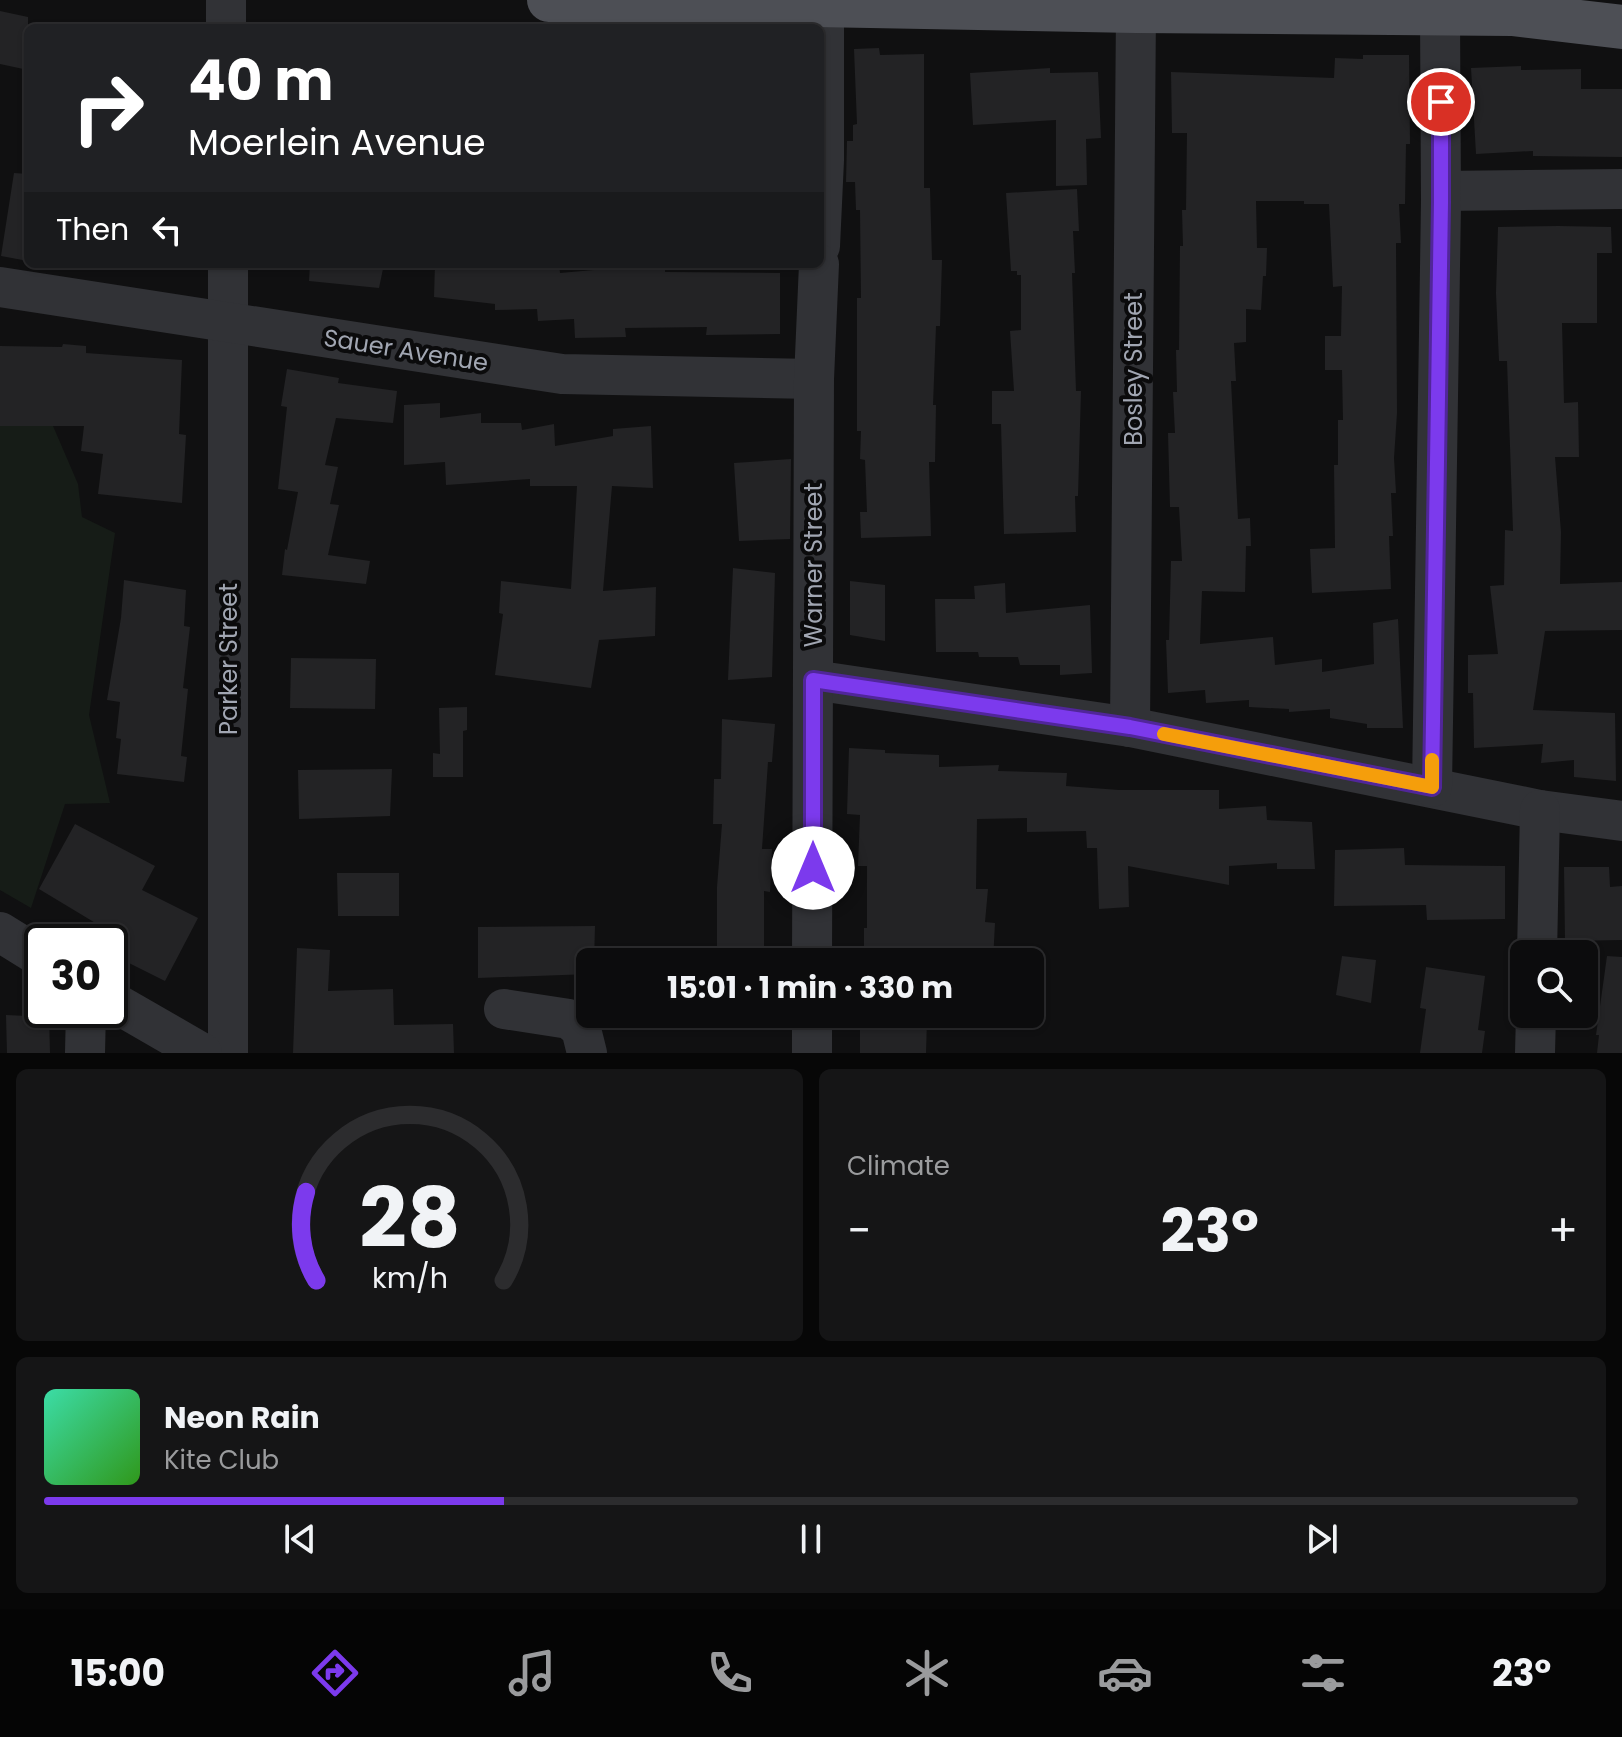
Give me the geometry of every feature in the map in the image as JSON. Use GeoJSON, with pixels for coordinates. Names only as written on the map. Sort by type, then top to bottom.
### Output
{"type":"FeatureCollection","features":[{"type":"Feature","properties":{"kind":"main road"},"geometry":{"type":"LineString","coordinates":[[549,0],[824,2],[1136,11],[1512,14],[1622,27]]}},
{"type":"Feature","properties":{"kind":"street"},"geometry":{"type":"LineString","coordinates":[[226,0],[226,24]]}},
{"type":"Feature","properties":{"kind":"street"},"geometry":{"type":"LineString","coordinates":[[824,2],[824,160]]}},
{"type":"Feature","properties":{"kind":"street","name":"Bosley Street"},"geometry":{"type":"LineString","coordinates":[[1130,727],[1136,11]]}},
{"type":"Feature","properties":{"kind":"street"},"geometry":{"type":"LineString","coordinates":[[1432,787],[1441,191],[1440,14]]}},
{"type":"Feature","properties":{"kind":"street"},"geometry":{"type":"LineString","coordinates":[[1441,191],[1622,189]]}},
{"type":"Feature","properties":{"kind":"street","name":"Parker Street"},"geometry":{"type":"LineString","coordinates":[[228,268],[228,1053]]}},
{"type":"Feature","properties":{"kind":"street","name":"Warner Street"},"geometry":{"type":"LineString","coordinates":[[812,948],[814,379],[819,268]]}},
{"type":"Feature","properties":{"kind":"street","name":"Sauer Avenue"},"geometry":{"type":"LineString","coordinates":[[0,287],[562,374],[814,379]]}},
{"type":"Feature","properties":{"kind":"street"},"geometry":{"type":"LineString","coordinates":[[813,680],[1130,727],[1540,810],[1622,821]]}},
{"type":"Feature","properties":{"kind":"street"},"geometry":{"type":"LineString","coordinates":[[1537,940],[1540,810]]}},
{"type":"Feature","properties":{"kind":"street"},"geometry":{"type":"LineString","coordinates":[[0,932],[24,947]]}},
{"type":"Feature","properties":{"kind":"street"},"geometry":{"type":"LineString","coordinates":[[504,1009],[569,1019],[581,1029],[587,1053]]}},
{"type":"Feature","properties":{"kind":"street"},"geometry":{"type":"LineString","coordinates":[[128,1010],[202,1053]]}},
{"type":"Feature","properties":{"kind":"street"},"geometry":{"type":"LineString","coordinates":[[85,1053],[86,1028]]}},
{"type":"Feature","properties":{"kind":"street"},"geometry":{"type":"LineString","coordinates":[[812,1028],[812,1053]]}},
{"type":"Feature","properties":{"kind":"street"},"geometry":{"type":"LineString","coordinates":[[1535,1053],[1536,1028]]}},
{"type":"Feature","properties":{"kind":"shaded area"},"geometry":{"type":"Polygon","coordinates":[[[0,426],[53,426],[78,484],[82,517],[115,533],[89,715],[110,803],[65,804],[31,908],[0,890],[0,426]]]}},
{"type":"Feature","properties":{"kind":"building"},"geometry":{"type":"Polygon","coordinates":[[[0,11],[28,17],[28,24],[24,24],[24,69],[0,64],[0,11]]]}},
{"type":"Feature","properties":{"kind":"building"},"geometry":{"type":"Polygon","coordinates":[[[879,48],[880,55],[924,54],[924,188],[930,188],[932,260],[942,260],[933,405],[936,405],[935,462],[929,462],[931,536],[861,538],[860,512],[867,512],[865,460],[860,459],[861,431],[857,431],[860,210],[856,210],[855,182],[846,182],[847,141],[853,141],[853,125],[857,124],[854,49],[879,48]]]}},
{"type":"Feature","properties":{"kind":"building"},"geometry":{"type":"Polygon","coordinates":[[[1363,55],[1409,55],[1410,144],[1406,144],[1405,204],[1399,204],[1401,243],[1396,243],[1396,493],[1391,493],[1391,589],[1312,593],[1310,549],[1335,548],[1334,465],[1338,465],[1338,420],[1343,420],[1342,370],[1325,370],[1325,336],[1341,336],[1342,286],[1333,287],[1329,204],[1256,201],[1257,248],[1267,248],[1266,276],[1263,276],[1261,310],[1246,309],[1246,342],[1234,343],[1236,381],[1231,381],[1238,519],[1250,518],[1251,546],[1246,546],[1245,592],[1202,591],[1200,644],[1273,637],[1275,665],[1322,659],[1322,672],[1374,664],[1373,623],[1398,619],[1403,728],[1367,728],[1367,724],[1330,718],[1330,709],[1289,712],[1289,709],[1249,707],[1249,700],[1206,703],[1205,690],[1168,693],[1166,640],[1169,640],[1171,561],[1182,561],[1179,507],[1170,507],[1168,433],[1175,433],[1173,392],[1177,392],[1180,246],[1183,246],[1182,210],[1186,210],[1187,133],[1172,133],[1171,72],[1334,78],[1335,58],[1363,59],[1363,55]]]}},
{"type":"Feature","properties":{"kind":"building"},"geometry":{"type":"Polygon","coordinates":[[[1521,66],[1521,70],[1581,69],[1581,89],[1622,89],[1622,157],[1533,156],[1533,151],[1476,154],[1471,68],[1521,66]]]}},
{"type":"Feature","properties":{"kind":"building"},"geometry":{"type":"Polygon","coordinates":[[[1050,68],[1050,73],[1098,72],[1101,138],[1086,139],[1087,185],[1056,186],[1056,120],[973,125],[970,73],[1050,68]]]}},
{"type":"Feature","properties":{"kind":"building"},"geometry":{"type":"Polygon","coordinates":[[[14,173],[24,174],[24,260],[1,256],[14,173]]]}},
{"type":"Feature","properties":{"kind":"building"},"geometry":{"type":"Polygon","coordinates":[[[1077,189],[1079,231],[1073,231],[1075,273],[1072,273],[1076,391],[1081,391],[1076,532],[1004,534],[1001,424],[992,424],[992,391],[1014,391],[1010,331],[1021,330],[1021,275],[1011,271],[1006,193],[1077,189]]]}},
{"type":"Feature","properties":{"kind":"building"},"geometry":{"type":"Polygon","coordinates":[[[1498,227],[1611,227],[1612,253],[1597,253],[1597,323],[1562,323],[1564,403],[1578,402],[1579,457],[1555,457],[1561,532],[1560,584],[1622,582],[1622,630],[1545,631],[1533,710],[1615,713],[1616,781],[1574,777],[1574,760],[1541,763],[1543,744],[1474,748],[1473,693],[1468,693],[1468,655],[1498,654],[1490,586],[1504,585],[1505,530],[1513,531],[1507,361],[1499,361],[1496,293],[1498,227]]]}},
{"type":"Feature","properties":{"kind":"building"},"geometry":{"type":"Polygon","coordinates":[[[310,268],[383,268],[379,288],[309,281],[310,268]]]}},
{"type":"Feature","properties":{"kind":"building"},"geometry":{"type":"Polygon","coordinates":[[[435,268],[559,268],[560,273],[665,268],[665,272],[780,273],[780,334],[706,335],[707,327],[625,328],[626,337],[575,338],[574,319],[538,321],[537,309],[495,310],[495,304],[434,297],[435,268]]]}},
{"type":"Feature","properties":{"kind":"building"},"geometry":{"type":"Polygon","coordinates":[[[63,344],[86,346],[86,353],[182,360],[179,434],[186,435],[182,503],[98,494],[103,454],[81,451],[84,426],[0,426],[0,346],[62,347],[63,344]]]}},
{"type":"Feature","properties":{"kind":"building"},"geometry":{"type":"Polygon","coordinates":[[[287,369],[339,378],[338,383],[397,391],[393,423],[336,418],[325,465],[338,467],[330,504],[339,505],[328,555],[370,561],[366,584],[282,575],[298,492],[278,489],[287,407],[281,406],[287,369]]]}},
{"type":"Feature","properties":{"kind":"building"},"geometry":{"type":"Polygon","coordinates":[[[440,403],[440,418],[481,413],[481,423],[521,423],[522,430],[554,424],[555,446],[613,436],[613,429],[651,426],[653,488],[612,486],[603,591],[656,587],[655,636],[599,640],[591,688],[495,675],[503,614],[499,613],[501,581],[571,589],[577,486],[530,486],[530,479],[446,485],[445,462],[404,465],[404,405],[440,403]]]}},
{"type":"Feature","properties":{"kind":"building"},"geometry":{"type":"Polygon","coordinates":[[[791,459],[790,539],[739,541],[734,463],[791,459]]]}},
{"type":"Feature","properties":{"kind":"building"},"geometry":{"type":"Polygon","coordinates":[[[733,568],[775,573],[772,677],[728,680],[733,568]]]}},
{"type":"Feature","properties":{"kind":"building"},"geometry":{"type":"Polygon","coordinates":[[[124,580],[186,590],[184,626],[190,627],[183,688],[188,689],[181,756],[187,757],[184,782],[117,774],[121,739],[116,738],[120,702],[107,700],[124,580]]]}},
{"type":"Feature","properties":{"kind":"building"},"geometry":{"type":"Polygon","coordinates":[[[850,581],[885,585],[885,641],[850,635],[850,581]]]}},
{"type":"Feature","properties":{"kind":"building"},"geometry":{"type":"Polygon","coordinates":[[[1005,583],[1006,613],[1090,605],[1092,673],[1060,675],[1060,665],[1020,665],[1018,657],[979,657],[978,652],[936,652],[935,599],[975,599],[974,586],[1005,583]]]}},
{"type":"Feature","properties":{"kind":"building"},"geometry":{"type":"Polygon","coordinates":[[[291,658],[376,659],[375,709],[290,708],[291,658]]]}},
{"type":"Feature","properties":{"kind":"building"},"geometry":{"type":"Polygon","coordinates":[[[467,707],[467,730],[463,731],[463,777],[433,777],[433,753],[440,754],[439,708],[467,707]]]}},
{"type":"Feature","properties":{"kind":"building"},"geometry":{"type":"Polygon","coordinates":[[[722,719],[775,724],[772,762],[768,762],[762,849],[772,849],[770,892],[764,891],[764,948],[717,948],[717,887],[722,824],[713,824],[714,779],[721,779],[722,719]]]}},
{"type":"Feature","properties":{"kind":"building"},"geometry":{"type":"Polygon","coordinates":[[[849,748],[939,755],[939,767],[999,765],[998,771],[1067,773],[1066,786],[1119,790],[1219,790],[1219,809],[1266,806],[1267,820],[1312,822],[1315,869],[1277,869],[1277,863],[1229,866],[1229,885],[1128,866],[1129,907],[1099,909],[1097,848],[1087,848],[1086,831],[1027,832],[1027,818],[977,819],[976,889],[988,889],[985,922],[995,923],[994,948],[864,948],[867,866],[858,866],[860,815],[847,814],[849,748]]]}},
{"type":"Feature","properties":{"kind":"building"},"geometry":{"type":"Polygon","coordinates":[[[392,769],[390,816],[299,819],[298,770],[392,769]]]}},
{"type":"Feature","properties":{"kind":"building"},"geometry":{"type":"Polygon","coordinates":[[[75,824],[155,866],[142,890],[198,918],[165,981],[128,962],[128,924],[97,924],[39,889],[75,824]]]}},
{"type":"Feature","properties":{"kind":"building"},"geometry":{"type":"Polygon","coordinates":[[[1404,848],[1405,865],[1505,866],[1505,919],[1427,920],[1426,905],[1334,906],[1335,850],[1404,848]]]}},
{"type":"Feature","properties":{"kind":"building"},"geometry":{"type":"Polygon","coordinates":[[[1564,867],[1609,867],[1610,887],[1622,886],[1622,940],[1565,940],[1564,867]]]}},
{"type":"Feature","properties":{"kind":"building"},"geometry":{"type":"Polygon","coordinates":[[[337,873],[399,873],[399,916],[338,916],[337,873]]]}},
{"type":"Feature","properties":{"kind":"building"},"geometry":{"type":"Polygon","coordinates":[[[595,926],[594,948],[576,948],[576,974],[478,978],[478,927],[595,926]]]}},
{"type":"Feature","properties":{"kind":"building"},"geometry":{"type":"Polygon","coordinates":[[[297,948],[330,950],[328,991],[393,989],[394,1025],[453,1024],[454,1053],[293,1053],[297,948]]]}},
{"type":"Feature","properties":{"kind":"building"},"geometry":{"type":"Polygon","coordinates":[[[1342,956],[1376,960],[1371,1003],[1336,995],[1342,956]]]}},
{"type":"Feature","properties":{"kind":"building"},"geometry":{"type":"Polygon","coordinates":[[[1607,956],[1622,957],[1622,1053],[1597,1053],[1607,956]]]}},
{"type":"Feature","properties":{"kind":"building"},"geometry":{"type":"Polygon","coordinates":[[[1426,967],[1485,976],[1478,1030],[1485,1031],[1482,1053],[1420,1053],[1426,1009],[1420,1008],[1426,967]]]}},
{"type":"Feature","properties":{"kind":"building"},"geometry":{"type":"Polygon","coordinates":[[[6,1015],[24,1016],[24,1028],[49,1028],[50,1053],[7,1053],[6,1015]]]}},
{"type":"Feature","properties":{"kind":"building"},"geometry":{"type":"Polygon","coordinates":[[[860,1028],[927,1028],[926,1053],[860,1053],[860,1028]]]}},
{"type":"Feature","properties":{"kind":"slow traffic"},"geometry":{"type":"LineString","coordinates":[[1164,734],[1432,787],[1432,760]]}},
{"type":"Feature","properties":{"kind":"route"},"geometry":{"type":"LineString","coordinates":[[813,868],[813,680],[1130,727],[1432,787],[1441,102]]}}]}
